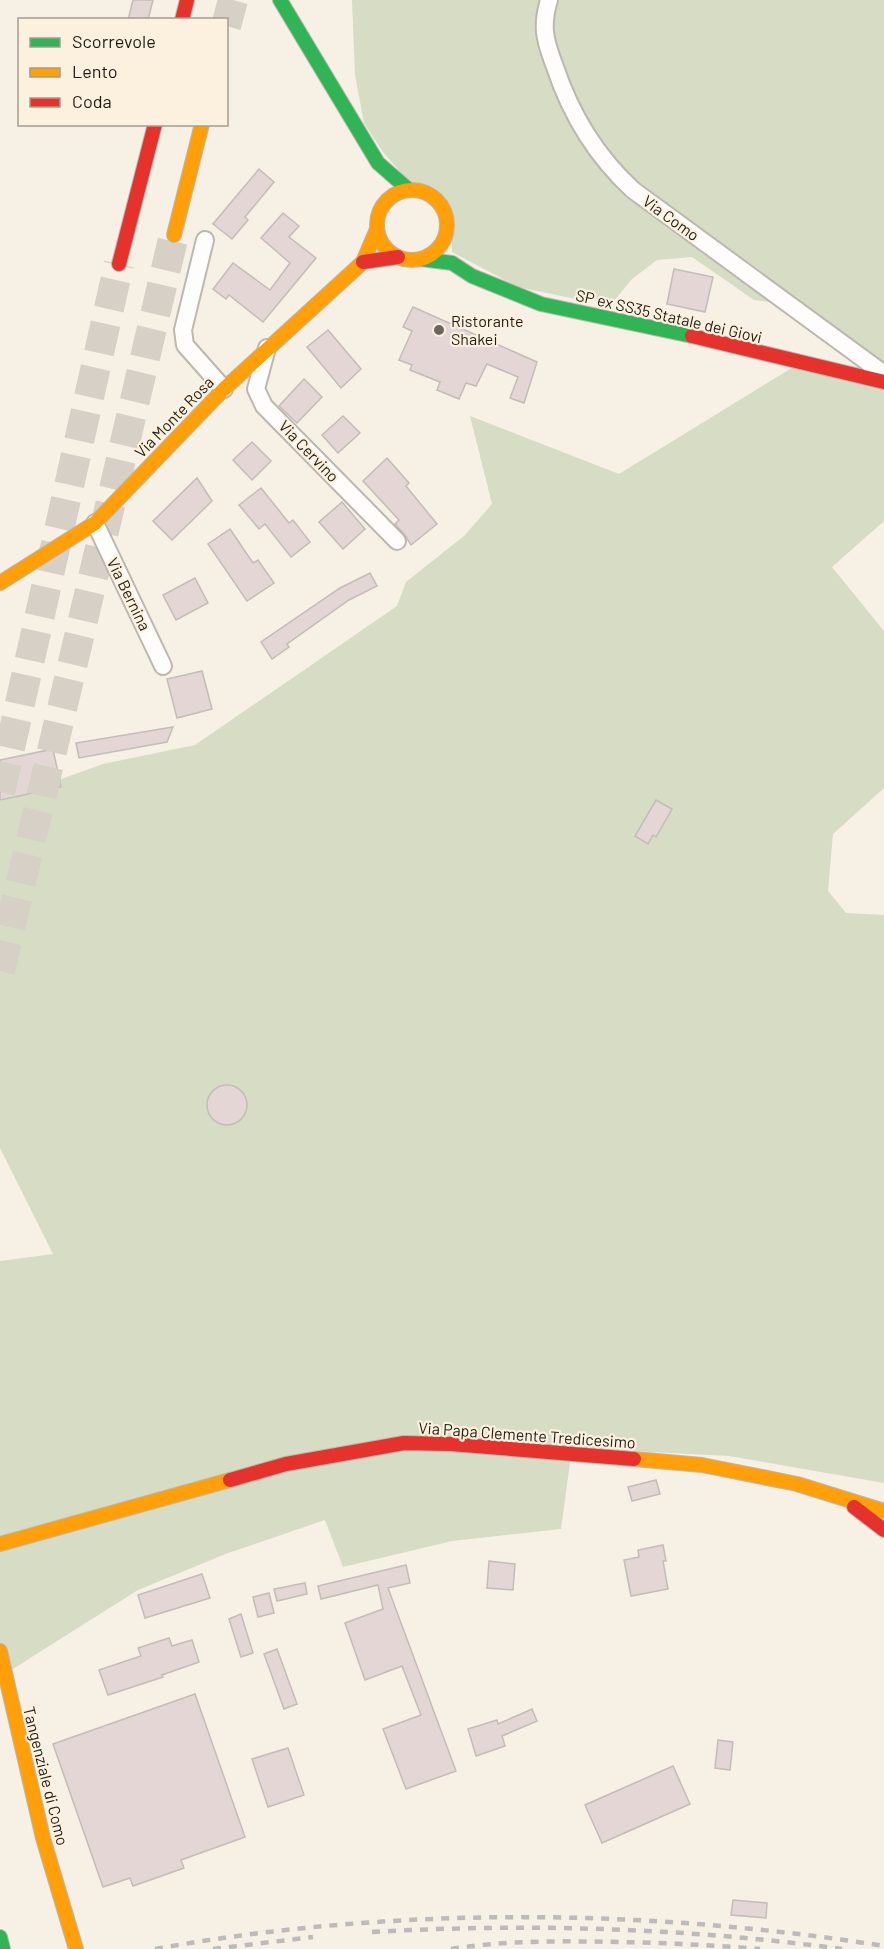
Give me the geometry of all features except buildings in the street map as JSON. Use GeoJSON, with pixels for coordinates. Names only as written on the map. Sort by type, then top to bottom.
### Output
{"type":"FeatureCollection","features":[{"type":"Feature","properties":{"kind":"main road"},"geometry":{"type":"LineString","coordinates":[[182,18],[187,0]]}},
{"type":"Feature","properties":{"kind":"main road"},"geometry":{"type":"LineString","coordinates":[[279,0],[378,164],[409,190]]}},
{"type":"Feature","properties":{"kind":"main road"},"geometry":{"type":"LineString","coordinates":[[119,264],[154,126]]}},
{"type":"Feature","properties":{"kind":"main road"},"geometry":{"type":"LineString","coordinates":[[174,235],[201,126]]}},
{"type":"Feature","properties":{"kind":"main road"},"geometry":{"type":"LineString","coordinates":[[378,164],[382,208]]}},
{"type":"Feature","properties":{"kind":"main road"},"geometry":{"type":"LineString","coordinates":[[398,257],[388,251],[380,241],[377,229],[378,218],[389,199],[398,193],[409,190],[420,191],[439,202],[444,212],[452,263]]}},
{"type":"Feature","properties":{"kind":"main road","name":"Via Monte Rosa"},"geometry":{"type":"LineString","coordinates":[[0,583],[95,523],[224,389],[363,262],[377,229]]}},
{"type":"Feature","properties":{"kind":"main road"},"geometry":{"type":"LineString","coordinates":[[421,259],[432,254],[441,246],[446,235]]}},
{"type":"Feature","properties":{"kind":"main road"},"geometry":{"type":"LineString","coordinates":[[363,262],[398,257]]}},
{"type":"Feature","properties":{"kind":"main road","name":"SP ex SS35 Statale dei Giovi"},"geometry":{"type":"LineString","coordinates":[[398,257],[452,263],[472,276],[541,304],[648,326],[884,382]]}},
{"type":"Feature","properties":{"kind":"main road","name":"Via Papa Clemente Tredicesimo"},"geometry":{"type":"LineString","coordinates":[[0,1544],[286,1464],[404,1443],[451,1444],[702,1465],[797,1484],[884,1511]]}},
{"type":"Feature","properties":{"kind":"main road","name":"Via Papa Clemente Tredicesimo"},"geometry":{"type":"LineString","coordinates":[[843,1499],[884,1530]]}},
{"type":"Feature","properties":{"kind":"main road","name":"Tangenziale di Como"},"geometry":{"type":"LineString","coordinates":[[0,1651],[17,1731],[62,1909],[76,1949]]}},
{"type":"Feature","properties":{"kind":"main road"},"geometry":{"type":"LineString","coordinates":[[0,1937],[3,1949]]}},
{"type":"Feature","properties":{"kind":"street","name":"Via Como"},"geometry":{"type":"LineString","coordinates":[[549,0],[545,31],[558,78],[589,141],[613,171],[633,190],[884,374]]}},
{"type":"Feature","properties":{"kind":"street"},"geometry":{"type":"LineString","coordinates":[[205,240],[183,330],[185,345],[224,389]]}},
{"type":"Feature","properties":{"kind":"street","name":"Via Cervino"},"geometry":{"type":"LineString","coordinates":[[267,348],[256,389],[264,406],[397,541]]}},
{"type":"Feature","properties":{"kind":"street","name":"Via Bernina"},"geometry":{"type":"LineString","coordinates":[[95,523],[163,666]]}},
{"type":"Feature","properties":{"kind":"green space"},"geometry":{"type":"Polygon","coordinates":[[[352,0],[884,0],[884,374],[787,304],[754,300],[692,257],[657,260],[632,279],[613,302],[576,299],[518,287],[452,252],[449,205],[435,188],[410,183],[383,152],[364,123],[355,75],[352,0]]]}},
{"type":"Feature","properties":{"kind":"green space"},"geometry":{"type":"Polygon","coordinates":[[[800,363],[884,382],[884,521],[832,567],[884,631],[884,788],[833,834],[828,891],[846,913],[884,915],[884,1483],[729,1456],[572,1448],[561,1529],[452,1541],[343,1567],[325,1520],[228,1553],[138,1590],[0,1677],[0,1261],[53,1254],[0,1148],[0,801],[103,764],[195,745],[397,606],[406,582],[464,536],[492,504],[470,416],[619,474],[800,363]]]}},
{"type":"Feature","properties":{"kind":"tunnel"},"geometry":{"type":"LineString","coordinates":[[228,19],[233,0]]}},
{"type":"Feature","properties":{"kind":"tunnel"},"geometry":{"type":"LineString","coordinates":[[0,971],[174,235]]}},
{"type":"Feature","properties":{"kind":"tunnel"},"geometry":{"type":"LineString","coordinates":[[0,792],[119,264]]}},
{"type":"Feature","properties":{"kind":"railway"},"geometry":{"type":"LineString","coordinates":[[155,1949],[245,1935],[336,1925],[427,1919],[519,1917],[702,1924],[794,1933],[884,1946]]}},
{"type":"Feature","properties":{"kind":"railway"},"geometry":{"type":"LineString","coordinates":[[372,1932],[490,1928],[608,1929],[725,1936],[842,1949]]}},
{"type":"Feature","properties":{"kind":"railway"},"geometry":{"type":"LineString","coordinates":[[213,1949],[313,1937]]}},
{"type":"Feature","properties":{"kind":"railway"},"geometry":{"type":"LineString","coordinates":[[451,1949],[493,1944],[557,1941],[760,1949]]}},
{"type":"Feature","properties":{"kind":"traffic: fast"},"geometry":{"type":"LineString","coordinates":[[280,0],[378,163],[409,190]]}},
{"type":"Feature","properties":{"kind":"traffic: fast"},"geometry":{"type":"LineString","coordinates":[[421,259],[452,263],[472,276],[541,304],[692,336]]}},
{"type":"Feature","properties":{"kind":"traffic: fast"},"geometry":{"type":"LineString","coordinates":[[0,1937],[3,1949]]}},
{"type":"Feature","properties":{"kind":"traffic: slow"},"geometry":{"type":"LineString","coordinates":[[174,235],[201,126]]}},
{"type":"Feature","properties":{"kind":"traffic: slow"},"geometry":{"type":"LineString","coordinates":[[412,190],[425,193],[437,200],[444,212],[447,225],[444,238],[437,250],[425,257],[412,260],[399,257],[387,250],[380,238],[377,225],[380,212],[387,200],[399,193],[412,190]]}},
{"type":"Feature","properties":{"kind":"traffic: slow"},"geometry":{"type":"LineString","coordinates":[[0,583],[95,523],[224,389],[363,262],[377,229]]}},
{"type":"Feature","properties":{"kind":"traffic: slow"},"geometry":{"type":"LineString","coordinates":[[634,1459],[702,1465],[797,1484],[884,1511]]}},
{"type":"Feature","properties":{"kind":"traffic: slow"},"geometry":{"type":"LineString","coordinates":[[0,1544],[230,1480]]}},
{"type":"Feature","properties":{"kind":"traffic: slow"},"geometry":{"type":"LineString","coordinates":[[0,1651],[43,1838],[76,1949]]}},
{"type":"Feature","properties":{"kind":"traffic: jam"},"geometry":{"type":"LineString","coordinates":[[182,18],[187,0]]}},
{"type":"Feature","properties":{"kind":"traffic: jam"},"geometry":{"type":"LineString","coordinates":[[119,264],[154,126]]}},
{"type":"Feature","properties":{"kind":"traffic: jam"},"geometry":{"type":"LineString","coordinates":[[363,262],[398,257]]}},
{"type":"Feature","properties":{"kind":"traffic: jam"},"geometry":{"type":"LineString","coordinates":[[692,336],[884,382]]}},
{"type":"Feature","properties":{"kind":"traffic: jam"},"geometry":{"type":"LineString","coordinates":[[230,1480],[286,1464],[404,1443],[451,1444],[634,1459]]}},
{"type":"Feature","properties":{"kind":"traffic: jam"},"geometry":{"type":"LineString","coordinates":[[854,1507],[884,1530]]}},
{"type":"Feature","properties":{"kind":"place","name":"Ristorante Shakei"},"geometry":{"type":"Point","coordinates":[439,330]}}]}
